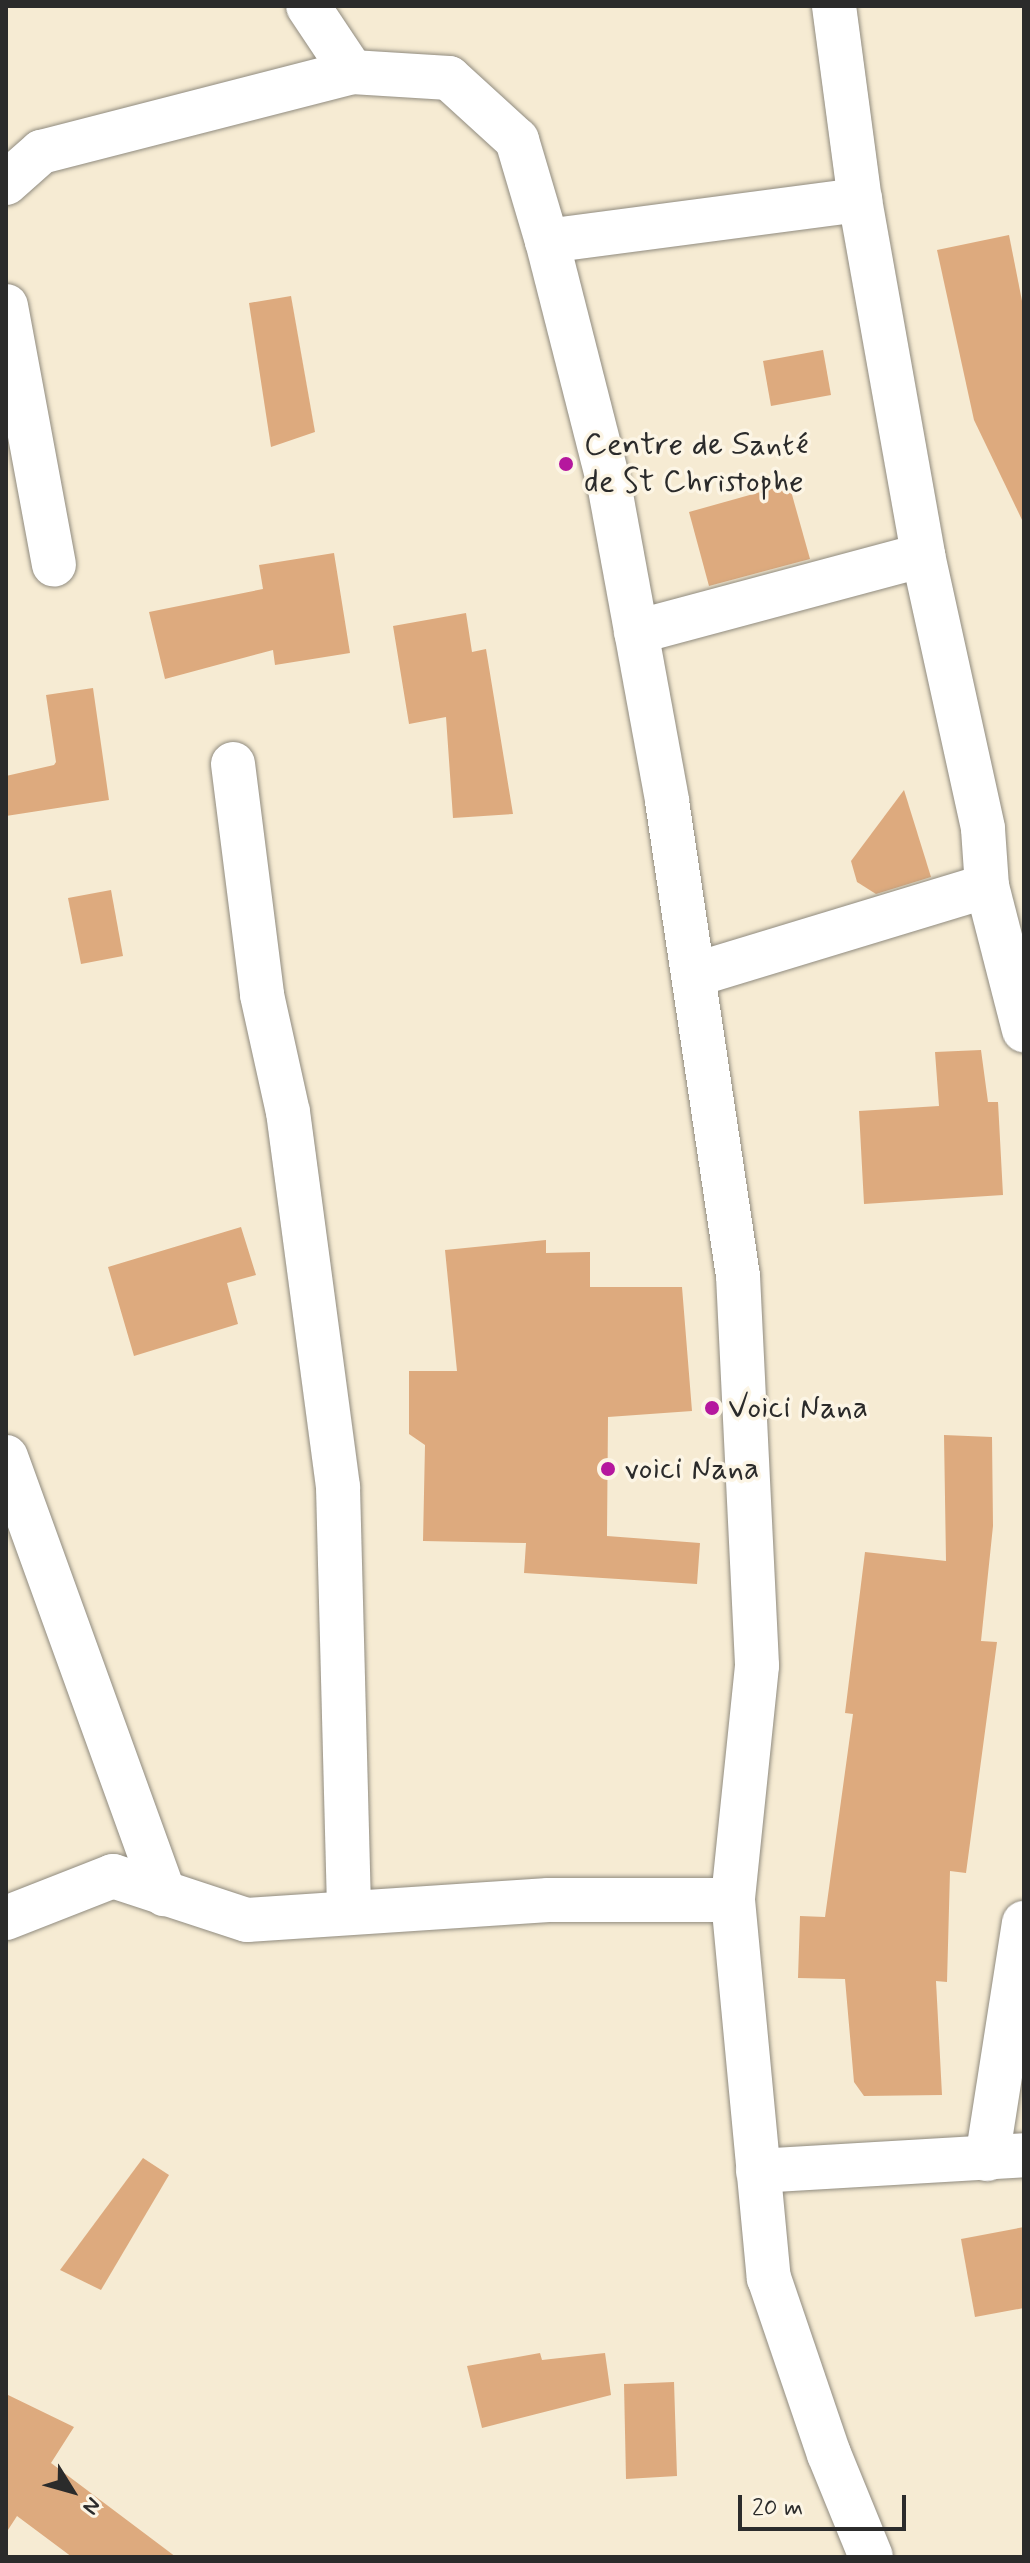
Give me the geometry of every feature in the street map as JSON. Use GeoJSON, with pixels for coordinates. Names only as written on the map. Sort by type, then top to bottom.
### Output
{"type":"FeatureCollection","features":[{"type":"Feature","properties":{"kind":"street"},"geometry":{"type":"LineString","coordinates":[[308,6],[352,72]]}},
{"type":"Feature","properties":{"kind":"street"},"geometry":{"type":"LineString","coordinates":[[834,6],[860,200],[923,555],[983,829],[987,886],[1024,1030]]}},
{"type":"Feature","properties":{"kind":"street"},"geometry":{"type":"LineString","coordinates":[[6,183],[41,152],[352,72],[449,78],[517,140],[547,241],[610,489],[694,975],[738,1276],[757,1666],[733,1900],[769,2278],[829,2454],[871,2557]]}},
{"type":"Feature","properties":{"kind":"street"},"geometry":{"type":"LineString","coordinates":[[547,241],[860,200]]}},
{"type":"Feature","properties":{"kind":"street"},"geometry":{"type":"LineString","coordinates":[[6,306],[54,565]]}},
{"type":"Feature","properties":{"kind":"street"},"geometry":{"type":"LineString","coordinates":[[636,632],[923,555]]}},
{"type":"Feature","properties":{"kind":"street"},"geometry":{"type":"LineString","coordinates":[[233,764],[262,995],[288,1112],[338,1487],[349,1912]]}},
{"type":"Feature","properties":{"kind":"street"},"geometry":{"type":"LineString","coordinates":[[694,975],[987,886]]}},
{"type":"Feature","properties":{"kind":"street"},"geometry":{"type":"LineString","coordinates":[[6,1457],[164,1894]]}},
{"type":"Feature","properties":{"kind":"street"},"geometry":{"type":"LineString","coordinates":[[6,1918],[113,1876],[247,1920],[548,1900],[733,1900]]}},
{"type":"Feature","properties":{"kind":"street"},"geometry":{"type":"LineString","coordinates":[[758,2171],[1005,2157],[1024,1923]]}},
{"type":"Feature","properties":{"kind":"building"},"geometry":{"type":"Polygon","coordinates":[[[1009,235],[1024,311],[1024,524],[974,420],[937,250],[1009,235]]]}},
{"type":"Feature","properties":{"kind":"building"},"geometry":{"type":"Polygon","coordinates":[[[291,296],[315,432],[271,447],[249,303],[291,296]]]}},
{"type":"Feature","properties":{"kind":"building"},"geometry":{"type":"Polygon","coordinates":[[[823,350],[831,395],[771,406],[763,361],[823,350]]]}},
{"type":"Feature","properties":{"kind":"building"},"geometry":{"type":"Polygon","coordinates":[[[789,484],[810,559],[709,586],[689,512],[789,484]]]}},
{"type":"Feature","properties":{"kind":"building"},"geometry":{"type":"Polygon","coordinates":[[[334,553],[350,653],[275,665],[273,650],[165,679],[149,612],[263,589],[259,565],[334,553]]]}},
{"type":"Feature","properties":{"kind":"building"},"geometry":{"type":"Polygon","coordinates":[[[466,613],[472,652],[486,649],[513,814],[453,818],[446,717],[409,724],[393,626],[466,613]]]}},
{"type":"Feature","properties":{"kind":"building"},"geometry":{"type":"Polygon","coordinates":[[[93,688],[109,800],[6,816],[6,776],[56,762],[46,695],[93,688]]]}},
{"type":"Feature","properties":{"kind":"building"},"geometry":{"type":"Polygon","coordinates":[[[904,790],[931,877],[876,894],[857,882],[851,861],[904,790]]]}},
{"type":"Feature","properties":{"kind":"building"},"geometry":{"type":"Polygon","coordinates":[[[111,890],[123,956],[81,964],[68,898],[111,890]]]}},
{"type":"Feature","properties":{"kind":"building"},"geometry":{"type":"Polygon","coordinates":[[[981,1050],[988,1102],[998,1102],[1003,1195],[864,1204],[859,1111],[939,1106],[935,1052],[981,1050]]]}},
{"type":"Feature","properties":{"kind":"building"},"geometry":{"type":"Polygon","coordinates":[[[241,1227],[256,1275],[227,1283],[238,1324],[134,1356],[108,1267],[241,1227]]]}},
{"type":"Feature","properties":{"kind":"building"},"geometry":{"type":"Polygon","coordinates":[[[546,1240],[546,1253],[590,1252],[590,1287],[682,1287],[692,1411],[608,1417],[607,1536],[700,1543],[697,1584],[524,1573],[526,1543],[423,1541],[425,1445],[409,1434],[409,1371],[457,1371],[445,1250],[546,1240]]]}},
{"type":"Feature","properties":{"kind":"building"},"geometry":{"type":"Polygon","coordinates":[[[944,1435],[992,1437],[993,1526],[981,1641],[997,1642],[966,1873],[950,1871],[947,1982],[936,1981],[942,2095],[864,2096],[854,2082],[845,1979],[798,1978],[800,1916],[825,1917],[853,1714],[845,1713],[865,1552],[946,1561],[944,1435]]]}},
{"type":"Feature","properties":{"kind":"building"},"geometry":{"type":"Polygon","coordinates":[[[143,2158],[169,2175],[101,2290],[60,2270],[143,2158]]]}},
{"type":"Feature","properties":{"kind":"building"},"geometry":{"type":"Polygon","coordinates":[[[1024,2227],[1024,2308],[975,2317],[961,2239],[1024,2227]]]}},
{"type":"Feature","properties":{"kind":"building"},"geometry":{"type":"Polygon","coordinates":[[[540,2353],[542,2360],[605,2353],[611,2395],[482,2428],[467,2366],[540,2353]]]}},
{"type":"Feature","properties":{"kind":"building"},"geometry":{"type":"Polygon","coordinates":[[[674,2382],[677,2476],[626,2479],[624,2384],[674,2382]]]}},
{"type":"Feature","properties":{"kind":"building"},"geometry":{"type":"Polygon","coordinates":[[[6,2394],[74,2427],[51,2463],[176,2557],[72,2557],[17,2516],[6,2533],[6,2394]]]}},
{"type":"Feature","properties":{"kind":"place","name":"Centre de Santé de St Christophe"},"geometry":{"type":"Point","coordinates":[566,464]}},
{"type":"Feature","properties":{"kind":"place","name":"Voici Nana"},"geometry":{"type":"Point","coordinates":[712,1408]}},
{"type":"Feature","properties":{"kind":"place","name":"voici Nana"},"geometry":{"type":"Point","coordinates":[608,1469]}}]}
